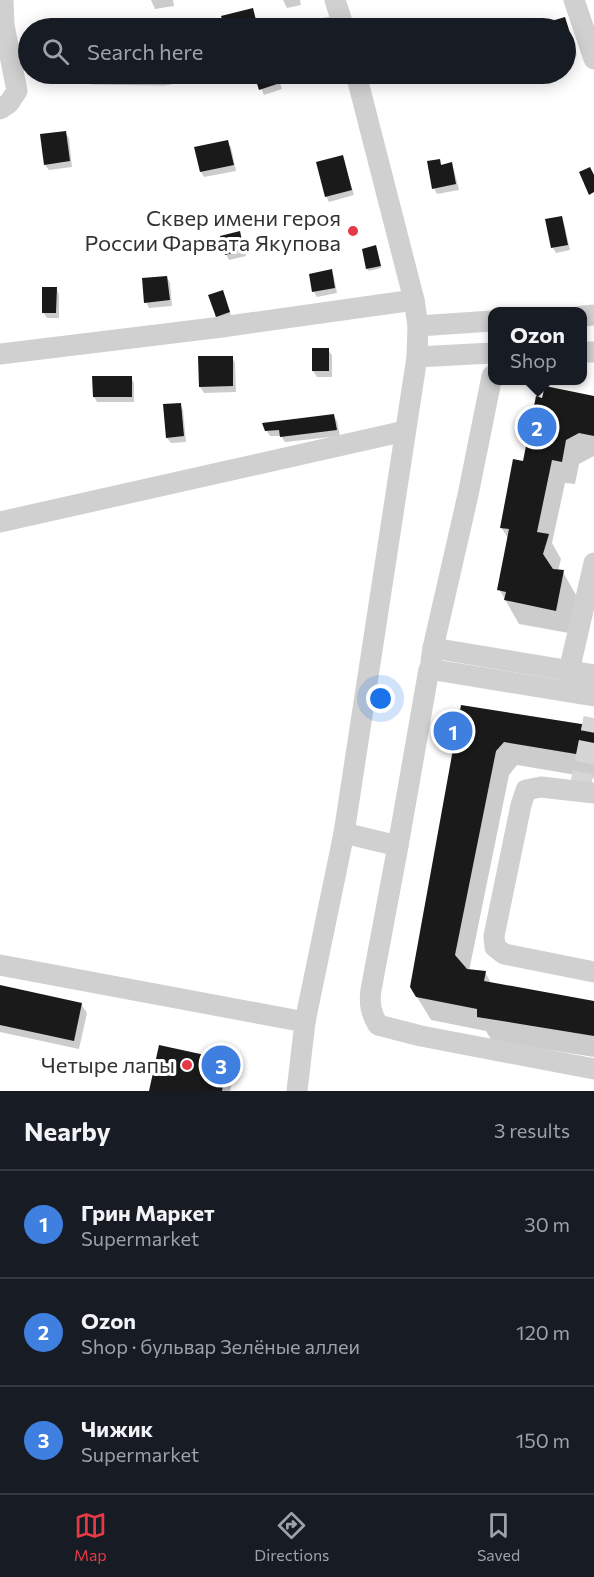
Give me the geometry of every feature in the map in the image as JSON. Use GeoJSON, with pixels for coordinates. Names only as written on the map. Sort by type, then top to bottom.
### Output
{"type":"FeatureCollection","features":[{"type":"Feature","properties":{"kind":"street"},"geometry":{"type":"LineString","coordinates":[[0,109],[9,103],[17,91],[4,25],[3,0]]}},
{"type":"Feature","properties":{"kind":"street"},"geometry":{"type":"LineString","coordinates":[[335,0],[337,18]]}},
{"type":"Feature","properties":{"kind":"street"},"geometry":{"type":"LineString","coordinates":[[574,0],[594,59]]}},
{"type":"Feature","properties":{"kind":"street"},"geometry":{"type":"LineString","coordinates":[[297,1091],[305,1022],[344,833],[417,357],[418,326],[414,300],[359,84]]}},
{"type":"Feature","properties":{"kind":"street"},"geometry":{"type":"LineString","coordinates":[[0,354],[222,327],[414,300]]}},
{"type":"Feature","properties":{"kind":"street"},"geometry":{"type":"LineString","coordinates":[[418,326],[488,321]]}},
{"type":"Feature","properties":{"kind":"street"},"geometry":{"type":"LineString","coordinates":[[417,357],[488,353]]}},
{"type":"Feature","properties":{"kind":"street"},"geometry":{"type":"LineString","coordinates":[[490,385],[431,659],[370,1003],[378,1025],[421,1036],[594,1070]]}},
{"type":"Feature","properties":{"kind":"street"},"geometry":{"type":"LineString","coordinates":[[0,522],[405,430]]}},
{"type":"Feature","properties":{"kind":"street"},"geometry":{"type":"LineString","coordinates":[[569,671],[593,577]]}},
{"type":"Feature","properties":{"kind":"street"},"geometry":{"type":"LineString","coordinates":[[431,659],[594,675]]}},
{"type":"Feature","properties":{"kind":"street"},"geometry":{"type":"LineString","coordinates":[[431,659],[594,696]]}},
{"type":"Feature","properties":{"kind":"street"},"geometry":{"type":"LineString","coordinates":[[594,793],[541,787],[526,790],[494,936],[495,947],[504,954],[594,972]]}},
{"type":"Feature","properties":{"kind":"street"},"geometry":{"type":"LineString","coordinates":[[344,833],[398,846]]}},
{"type":"Feature","properties":{"kind":"street"},"geometry":{"type":"LineString","coordinates":[[0,965],[305,1022]]}},
{"type":"Feature","properties":{"kind":"building"},"geometry":{"type":"Polygon","coordinates":[[[253,8],[256,18],[222,18],[221,16],[253,8]]]}},
{"type":"Feature","properties":{"kind":"building"},"geometry":{"type":"Polygon","coordinates":[[[257,84],[277,84],[259,90],[257,84]]]}},
{"type":"Feature","properties":{"kind":"building"},"geometry":{"type":"Polygon","coordinates":[[[66,131],[70,161],[44,165],[40,134],[66,131]]]}},
{"type":"Feature","properties":{"kind":"building"},"geometry":{"type":"Polygon","coordinates":[[[228,140],[234,165],[200,172],[194,147],[228,140]]]}},
{"type":"Feature","properties":{"kind":"building"},"geometry":{"type":"Polygon","coordinates":[[[343,155],[352,190],[325,197],[316,162],[343,155]]]}},
{"type":"Feature","properties":{"kind":"building"},"geometry":{"type":"Polygon","coordinates":[[[440,159],[441,165],[452,162],[456,184],[432,189],[427,161],[440,159]]]}},
{"type":"Feature","properties":{"kind":"building"},"geometry":{"type":"Polygon","coordinates":[[[590,167],[594,175],[594,192],[589,195],[579,172],[590,167]]]}},
{"type":"Feature","properties":{"kind":"building"},"geometry":{"type":"Polygon","coordinates":[[[562,216],[568,245],[551,248],[545,219],[562,216]]]}},
{"type":"Feature","properties":{"kind":"building"},"geometry":{"type":"Polygon","coordinates":[[[240,231],[244,250],[225,255],[220,236],[240,231]]]}},
{"type":"Feature","properties":{"kind":"building"},"geometry":{"type":"Polygon","coordinates":[[[376,245],[381,266],[366,269],[362,249],[376,245]]]}},
{"type":"Feature","properties":{"kind":"building"},"geometry":{"type":"Polygon","coordinates":[[[332,269],[335,288],[312,292],[309,274],[332,269]]]}},
{"type":"Feature","properties":{"kind":"building"},"geometry":{"type":"Polygon","coordinates":[[[167,276],[170,300],[144,303],[142,278],[167,276]]]}},
{"type":"Feature","properties":{"kind":"building"},"geometry":{"type":"Polygon","coordinates":[[[42,287],[57,287],[56,313],[42,313],[42,287]]]}},
{"type":"Feature","properties":{"kind":"building"},"geometry":{"type":"Polygon","coordinates":[[[223,290],[230,312],[216,317],[208,295],[223,290]]]}},
{"type":"Feature","properties":{"kind":"building"},"geometry":{"type":"Polygon","coordinates":[[[312,348],[329,348],[329,371],[312,371],[312,348]]]}},
{"type":"Feature","properties":{"kind":"building"},"geometry":{"type":"Polygon","coordinates":[[[198,356],[233,356],[233,386],[199,387],[198,356]]]}},
{"type":"Feature","properties":{"kind":"building"},"geometry":{"type":"Polygon","coordinates":[[[92,376],[132,376],[132,397],[93,397],[92,376]]]}},
{"type":"Feature","properties":{"kind":"building"},"geometry":{"type":"Polygon","coordinates":[[[545,386],[594,396],[594,436],[579,433],[566,440],[562,462],[552,460],[537,532],[549,534],[543,554],[553,569],[564,570],[556,611],[504,600],[506,592],[497,590],[509,529],[500,528],[513,459],[523,461],[536,396],[542,398],[545,386]]]}},
{"type":"Feature","properties":{"kind":"building"},"geometry":{"type":"Polygon","coordinates":[[[181,403],[184,436],[166,438],[163,404],[181,403]]]}},
{"type":"Feature","properties":{"kind":"building"},"geometry":{"type":"Polygon","coordinates":[[[334,414],[337,430],[280,437],[279,430],[265,431],[262,423],[334,414]]]}},
{"type":"Feature","properties":{"kind":"building"},"geometry":{"type":"Polygon","coordinates":[[[461,705],[594,726],[594,757],[504,742],[496,751],[455,955],[467,969],[486,971],[484,981],[594,1001],[594,1036],[477,1017],[477,1009],[416,997],[410,987],[461,705]]]}},
{"type":"Feature","properties":{"kind":"building"},"geometry":{"type":"Polygon","coordinates":[[[0,985],[82,1003],[74,1041],[0,1025],[0,985]]]}},
{"type":"Feature","properties":{"kind":"building"},"geometry":{"type":"Polygon","coordinates":[[[159,1045],[228,1060],[222,1091],[149,1091],[159,1045]]]}},
{"type":"Feature","properties":{"kind":"tunnel"},"geometry":{"type":"LineString","coordinates":[[579,793],[594,718]]}},
{"type":"Feature","properties":{"kind":"place","name":"Сквер имени героя России Фарвата Якупова"},"geometry":{"type":"Point","coordinates":[353,231]}},
{"type":"Feature","properties":{"kind":"place","name":"Ozon"},"geometry":{"type":"Point","coordinates":[537,427]}},
{"type":"Feature","properties":{"kind":"place","name":"Грин Маркет"},"geometry":{"type":"Point","coordinates":[453,731]}},
{"type":"Feature","properties":{"kind":"place","name":"Четыре лапы"},"geometry":{"type":"Point","coordinates":[187,1065]}},
{"type":"Feature","properties":{"kind":"place","name":"Чижик"},"geometry":{"type":"Point","coordinates":[221,1065]}}]}
